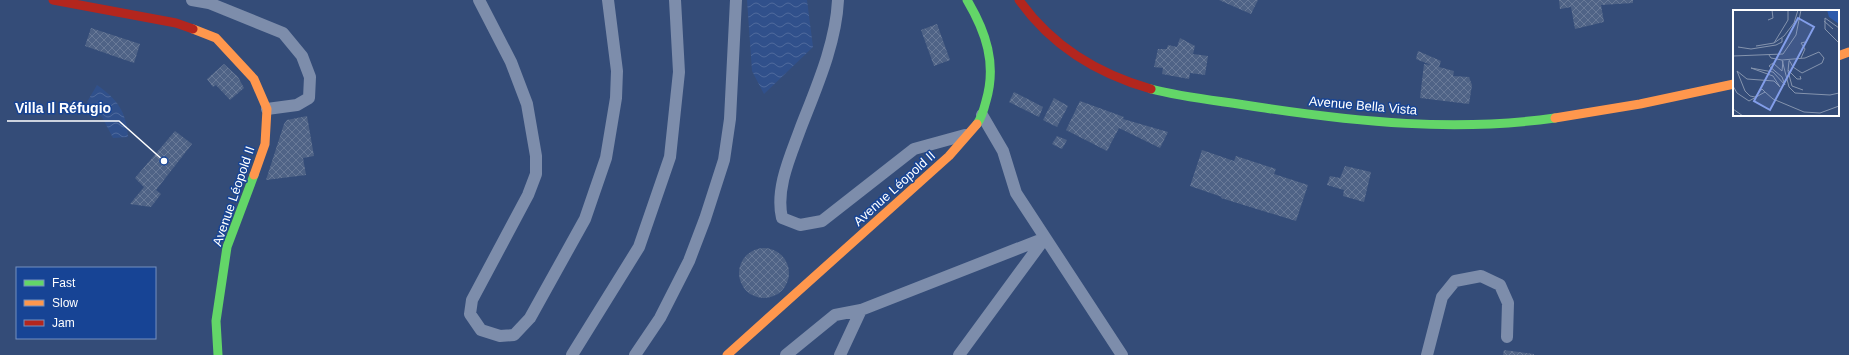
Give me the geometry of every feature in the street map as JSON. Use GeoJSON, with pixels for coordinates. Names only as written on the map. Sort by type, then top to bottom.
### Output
{"type":"FeatureCollection","features":[{"type":"Feature","properties":{"kind":"street","name":"Avenue Léopold II"},"geometry":{"type":"LineString","coordinates":[[53,0],[176,23],[216,38],[254,79],[267,109],[265,144],[227,247],[216,321],[218,355]]}},
{"type":"Feature","properties":{"kind":"street","name":"Avenue Léopold II"},"geometry":{"type":"LineString","coordinates":[[727,355],[949,156],[982,115],[991,86],[990,50],[981,23],[967,0]]}},
{"type":"Feature","properties":{"kind":"street","name":"Avenue Bella Vista"},"geometry":{"type":"LineString","coordinates":[[1019,0],[1025,9],[1047,33],[1102,71],[1137,85],[1174,94],[1301,113],[1406,124],[1481,125],[1546,119],[1646,103],[1733,84]]}},
{"type":"Feature","properties":{"kind":"street"},"geometry":{"type":"LineString","coordinates":[[1839,56],[1849,52]]}},
{"type":"Feature","properties":{"kind":"lane"},"geometry":{"type":"LineString","coordinates":[[192,0],[209,3],[282,33],[302,56],[310,77],[309,98],[297,105],[267,109]]}},
{"type":"Feature","properties":{"kind":"lane"},"geometry":{"type":"LineString","coordinates":[[479,0],[511,62],[527,104],[536,156],[536,174],[528,195],[472,300],[470,314],[481,330],[500,336],[514,335],[530,318],[585,219],[606,158],[616,98],[617,72],[608,0]]}},
{"type":"Feature","properties":{"kind":"lane"},"geometry":{"type":"LineString","coordinates":[[572,355],[639,247],[670,157],[678,72],[675,0]]}},
{"type":"Feature","properties":{"kind":"lane"},"geometry":{"type":"LineString","coordinates":[[635,355],[660,318],[689,261],[705,219],[724,160],[730,119],[736,0]]}},
{"type":"Feature","properties":{"kind":"lane"},"geometry":{"type":"LineString","coordinates":[[838,0],[837,21],[816,88],[788,162],[779,205],[782,218],[800,225],[822,220],[914,149],[968,134]]}},
{"type":"Feature","properties":{"kind":"lane"},"geometry":{"type":"LineString","coordinates":[[982,115],[1003,151],[1016,193],[1122,355]]}},
{"type":"Feature","properties":{"kind":"lane"},"geometry":{"type":"LineString","coordinates":[[786,355],[835,315],[860,310],[1046,238]]}},
{"type":"Feature","properties":{"kind":"lane"},"geometry":{"type":"LineString","coordinates":[[959,355],[1046,238]]}},
{"type":"Feature","properties":{"kind":"lane"},"geometry":{"type":"LineString","coordinates":[[1427,355],[1442,297],[1456,281],[1481,276],[1500,285],[1508,303],[1507,337]]}},
{"type":"Feature","properties":{"kind":"lane"},"geometry":{"type":"LineString","coordinates":[[840,355],[860,310]]}},
{"type":"Feature","properties":{"kind":"water"},"geometry":{"type":"Polygon","coordinates":[[[747,0],[807,0],[813,47],[764,94],[752,71],[747,0]]]}},
{"type":"Feature","properties":{"kind":"water"},"geometry":{"type":"Polygon","coordinates":[[[97,85],[116,101],[120,107],[125,120],[128,137],[113,138],[102,117],[87,102],[97,85]]]}},
{"type":"Feature","properties":{"kind":"building"},"geometry":{"type":"Polygon","coordinates":[[[1219,0],[1258,0],[1251,14],[1219,0]]]}},
{"type":"Feature","properties":{"kind":"building"},"geometry":{"type":"Polygon","coordinates":[[[1559,0],[1633,0],[1633,3],[1601,5],[1604,22],[1575,29],[1571,7],[1560,9],[1559,0]]]}},
{"type":"Feature","properties":{"kind":"building"},"geometry":{"type":"Polygon","coordinates":[[[937,24],[950,60],[934,66],[921,30],[937,24]]]}},
{"type":"Feature","properties":{"kind":"building"},"geometry":{"type":"Polygon","coordinates":[[[91,28],[140,44],[134,63],[85,46],[91,28]]]}},
{"type":"Feature","properties":{"kind":"building"},"geometry":{"type":"Polygon","coordinates":[[[1180,38],[1195,46],[1193,54],[1208,56],[1205,75],[1190,73],[1189,79],[1162,74],[1163,68],[1154,67],[1158,49],[1167,49],[1168,45],[1177,47],[1180,38]]]}},
{"type":"Feature","properties":{"kind":"building"},"geometry":{"type":"Polygon","coordinates":[[[1418,51],[1441,61],[1439,67],[1454,71],[1453,76],[1469,77],[1472,85],[1469,104],[1420,98],[1424,64],[1431,65],[1416,59],[1418,51]]]}},
{"type":"Feature","properties":{"kind":"building"},"geometry":{"type":"Polygon","coordinates":[[[224,64],[238,77],[244,88],[230,100],[216,85],[213,87],[207,79],[224,64]]]}},
{"type":"Feature","properties":{"kind":"building"},"geometry":{"type":"Polygon","coordinates":[[[1014,92],[1043,107],[1039,117],[1009,102],[1014,92]]]}},
{"type":"Feature","properties":{"kind":"building"},"geometry":{"type":"Polygon","coordinates":[[[1054,98],[1068,106],[1057,127],[1043,120],[1054,98]]]}},
{"type":"Feature","properties":{"kind":"building"},"geometry":{"type":"Polygon","coordinates":[[[1080,101],[1124,117],[1123,119],[1168,132],[1160,148],[1119,128],[1107,151],[1066,130],[1080,101]]]}},
{"type":"Feature","properties":{"kind":"building"},"geometry":{"type":"Polygon","coordinates":[[[307,116],[314,156],[303,158],[306,175],[266,180],[284,124],[287,120],[307,116]]]}},
{"type":"Feature","properties":{"kind":"building"},"geometry":{"type":"Polygon","coordinates":[[[175,131],[192,144],[156,190],[161,194],[151,207],[130,204],[144,187],[135,178],[175,131]]]}},
{"type":"Feature","properties":{"kind":"building"},"geometry":{"type":"Polygon","coordinates":[[[1057,136],[1067,140],[1062,149],[1052,144],[1057,136]]]}},
{"type":"Feature","properties":{"kind":"building"},"geometry":{"type":"Polygon","coordinates":[[[1202,150],[1234,161],[1236,156],[1276,169],[1274,174],[1308,185],[1296,221],[1221,198],[1222,197],[1190,186],[1202,150]]]}},
{"type":"Feature","properties":{"kind":"building"},"geometry":{"type":"Polygon","coordinates":[[[1345,166],[1371,172],[1364,202],[1343,196],[1344,190],[1327,185],[1330,176],[1340,178],[1345,166]]]}},
{"type":"Feature","properties":{"kind":"building"},"geometry":{"type":"Polygon","coordinates":[[[764,248],[773,250],[784,259],[789,273],[787,282],[778,293],[764,298],[755,296],[744,287],[739,273],[741,264],[750,253],[764,248]]]}},
{"type":"Feature","properties":{"kind":"building"},"geometry":{"type":"Polygon","coordinates":[[[1504,350],[1534,354],[1534,355],[1503,355],[1504,350]]]}},
{"type":"Feature","properties":{"kind":"traffic: fast"},"geometry":{"type":"LineString","coordinates":[[967,0],[980,24],[988,49],[990,61],[989,87],[983,113],[977,124]]}},
{"type":"Feature","properties":{"kind":"traffic: fast"},"geometry":{"type":"LineString","coordinates":[[1151,89],[1191,97],[1258,107],[1369,121],[1443,125],[1518,122],[1555,118]]}},
{"type":"Feature","properties":{"kind":"traffic: fast"},"geometry":{"type":"LineString","coordinates":[[218,355],[216,321],[227,247],[254,175]]}},
{"type":"Feature","properties":{"kind":"traffic: slow"},"geometry":{"type":"LineString","coordinates":[[193,29],[216,38],[254,79],[267,109],[265,144],[254,175]]}},
{"type":"Feature","properties":{"kind":"traffic: slow"},"geometry":{"type":"LineString","coordinates":[[1839,56],[1849,52]]}},
{"type":"Feature","properties":{"kind":"traffic: slow"},"geometry":{"type":"LineString","coordinates":[[1555,118],[1640,104],[1733,84]]}},
{"type":"Feature","properties":{"kind":"traffic: slow"},"geometry":{"type":"LineString","coordinates":[[727,355],[949,156],[977,124]]}},
{"type":"Feature","properties":{"kind":"traffic: jam"},"geometry":{"type":"LineString","coordinates":[[53,0],[176,23],[193,29]]}},
{"type":"Feature","properties":{"kind":"traffic: jam"},"geometry":{"type":"LineString","coordinates":[[1019,0],[1046,31],[1077,56],[1113,75],[1131,83],[1151,89]]}},
{"type":"Feature","properties":{"kind":"place","name":"Villa Il Réfugio"},"geometry":{"type":"Point","coordinates":[164,161]}}]}
